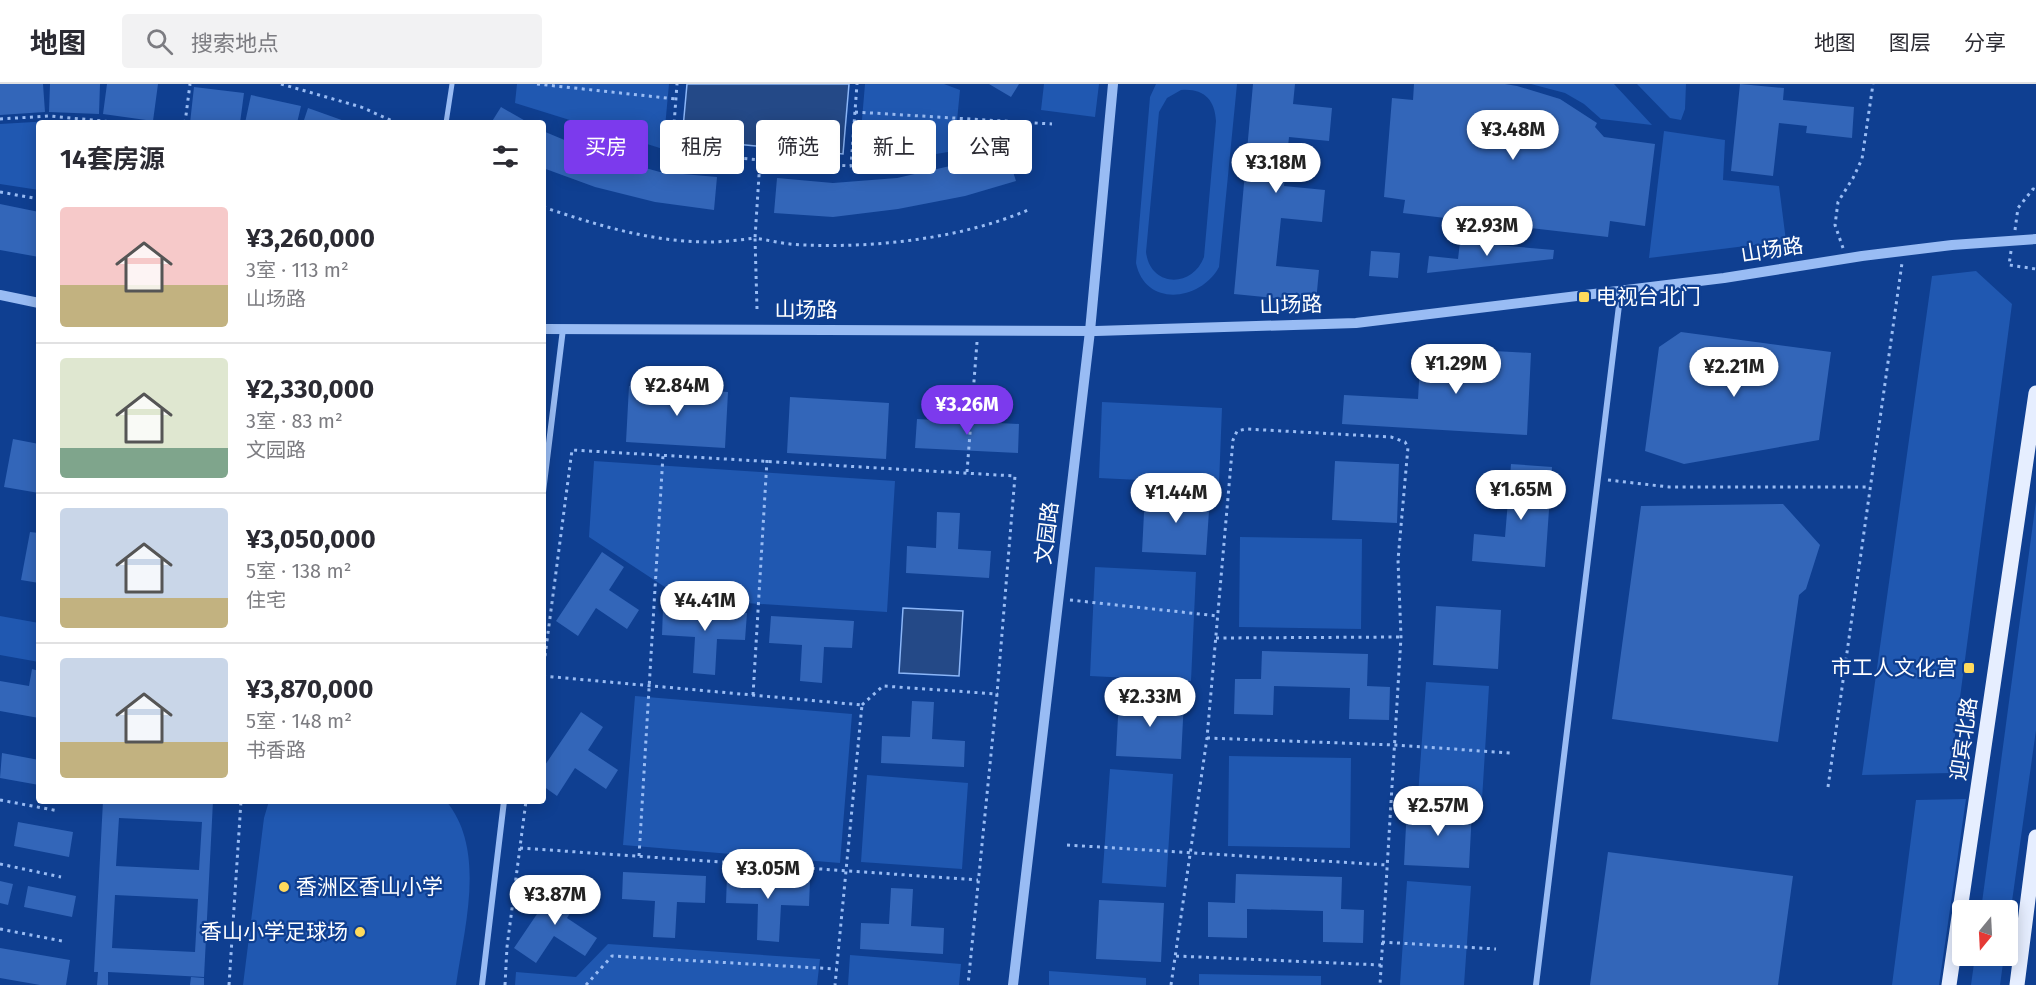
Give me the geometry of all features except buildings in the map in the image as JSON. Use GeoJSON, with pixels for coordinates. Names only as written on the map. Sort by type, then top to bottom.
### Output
{"type":"FeatureCollection","features":[{"type":"Feature","properties":{"kind":"main road","name":"迎宾北路"},"geometry":{"type":"LineString","coordinates":[[1949,985],[2036,393]]}},
{"type":"Feature","properties":{"kind":"main road"},"geometry":{"type":"LineString","coordinates":[[2017,985],[2030,925],[2036,837]]}},
{"type":"Feature","properties":{"kind":"street"},"geometry":{"type":"LineString","coordinates":[[446,120],[452,84]]}},
{"type":"Feature","properties":{"kind":"street","name":"文园路"},"geometry":{"type":"LineString","coordinates":[[1012,985],[1090,331],[1113,84]]}},
{"type":"Feature","properties":{"kind":"street","name":"山场路"},"geometry":{"type":"LineString","coordinates":[[546,329],[1090,331],[1356,323],[1724,278],[1846,258],[1952,245],[2036,239]]}},
{"type":"Feature","properties":{"kind":"street"},"geometry":{"type":"LineString","coordinates":[[1536,985],[1621,289]]}},
{"type":"Feature","properties":{"kind":"street"},"geometry":{"type":"LineString","coordinates":[[0,295],[36,302]]}},
{"type":"Feature","properties":{"kind":"street"},"geometry":{"type":"LineString","coordinates":[[546,468],[563,329]]}},
{"type":"Feature","properties":{"kind":"street"},"geometry":{"type":"LineString","coordinates":[[482,985],[504,804]]}},
{"type":"Feature","properties":{"kind":"path"},"geometry":{"type":"LineString","coordinates":[[185,120],[190,84]]}},
{"type":"Feature","properties":{"kind":"path"},"geometry":{"type":"LineString","coordinates":[[281,84],[361,107],[390,120]]}},
{"type":"Feature","properties":{"kind":"path"},"geometry":{"type":"LineString","coordinates":[[537,84],[676,99]]}},
{"type":"Feature","properties":{"kind":"path"},"geometry":{"type":"LineString","coordinates":[[677,84],[672,152],[756,160]]}},
{"type":"Feature","properties":{"kind":"path"},"geometry":{"type":"LineString","coordinates":[[840,165],[851,166],[856,84]]}},
{"type":"Feature","properties":{"kind":"path"},"geometry":{"type":"LineString","coordinates":[[1846,258],[1835,225],[1838,202],[1862,159],[1873,84]]}},
{"type":"Feature","properties":{"kind":"path"},"geometry":{"type":"LineString","coordinates":[[855,112],[1052,124]]}},
{"type":"Feature","properties":{"kind":"path"},"geometry":{"type":"LineString","coordinates":[[0,119],[49,116],[92,120]]}},
{"type":"Feature","properties":{"kind":"path"},"geometry":{"type":"LineString","coordinates":[[757,309],[755,238],[759,174]]}},
{"type":"Feature","properties":{"kind":"path"},"geometry":{"type":"LineString","coordinates":[[0,192],[36,198]]}},
{"type":"Feature","properties":{"kind":"path"},"geometry":{"type":"LineString","coordinates":[[546,208],[598,226],[651,237],[710,242],[755,238],[805,246],[871,244],[939,236],[1007,219],[1028,210]]}},
{"type":"Feature","properties":{"kind":"path"},"geometry":{"type":"LineString","coordinates":[[1828,787],[1904,251]]}},
{"type":"Feature","properties":{"kind":"path"},"geometry":{"type":"LineString","coordinates":[[967,472],[977,331]]}},
{"type":"Feature","properties":{"kind":"path"},"geometry":{"type":"LineString","coordinates":[[1171,985],[1207,738],[1233,440],[1236,431],[1246,429],[1391,437],[1405,442],[1408,447],[1398,560],[1401,637],[1380,985]]}},
{"type":"Feature","properties":{"kind":"path"},"geometry":{"type":"LineString","coordinates":[[546,648],[572,450],[1015,476],[997,693],[968,985]]}},
{"type":"Feature","properties":{"kind":"path"},"geometry":{"type":"LineString","coordinates":[[639,856],[663,454]]}},
{"type":"Feature","properties":{"kind":"path"},"geometry":{"type":"LineString","coordinates":[[753,695],[767,460]]}},
{"type":"Feature","properties":{"kind":"path"},"geometry":{"type":"LineString","coordinates":[[1598,479],[1669,487],[1870,487]]}},
{"type":"Feature","properties":{"kind":"path"},"geometry":{"type":"LineString","coordinates":[[1058,599],[1218,616]]}},
{"type":"Feature","properties":{"kind":"path"},"geometry":{"type":"LineString","coordinates":[[1216,638],[1401,637]]}},
{"type":"Feature","properties":{"kind":"path"},"geometry":{"type":"LineString","coordinates":[[546,676],[862,705]]}},
{"type":"Feature","properties":{"kind":"path"},"geometry":{"type":"LineString","coordinates":[[835,985],[862,705],[883,686],[997,693]]}},
{"type":"Feature","properties":{"kind":"path"},"geometry":{"type":"LineString","coordinates":[[1207,738],[1395,745],[1510,753]]}},
{"type":"Feature","properties":{"kind":"path"},"geometry":{"type":"LineString","coordinates":[[0,800],[59,811]]}},
{"type":"Feature","properties":{"kind":"path"},"geometry":{"type":"LineString","coordinates":[[229,985],[241,804]]}},
{"type":"Feature","properties":{"kind":"path"},"geometry":{"type":"LineString","coordinates":[[505,985],[507,947],[526,804]]}},
{"type":"Feature","properties":{"kind":"path"},"geometry":{"type":"LineString","coordinates":[[1067,845],[1387,865]]}},
{"type":"Feature","properties":{"kind":"path"},"geometry":{"type":"LineString","coordinates":[[520,848],[978,880]]}},
{"type":"Feature","properties":{"kind":"path"},"geometry":{"type":"LineString","coordinates":[[0,864],[61,877]]}},
{"type":"Feature","properties":{"kind":"path"},"geometry":{"type":"LineString","coordinates":[[0,929],[62,941]]}},
{"type":"Feature","properties":{"kind":"path"},"geometry":{"type":"LineString","coordinates":[[1382,942],[1496,950]]}},
{"type":"Feature","properties":{"kind":"path"},"geometry":{"type":"LineString","coordinates":[[586,985],[612,956],[836,969]]}},
{"type":"Feature","properties":{"kind":"path"},"geometry":{"type":"LineString","coordinates":[[1175,956],[1381,965]]}},
{"type":"Feature","properties":{"kind":"shaded area"},"geometry":{"type":"Polygon","coordinates":[[[517,84],[669,84],[666,120],[660,120],[660,148],[648,144],[648,120],[570,120],[515,103],[517,84]]]}},
{"type":"Feature","properties":{"kind":"shaded area"},"geometry":{"type":"Polygon","coordinates":[[[687,84],[849,84],[843,154],[840,154],[840,120],[756,120],[756,146],[744,145],[744,120],[684,120],[687,84]]]}},
{"type":"Feature","properties":{"kind":"shaded area"},"geometry":{"type":"Polygon","coordinates":[[[865,84],[944,84],[960,90],[957,120],[948,120],[948,152],[936,154],[936,120],[862,120],[865,84]]]}},
{"type":"Feature","properties":{"kind":"shaded area"},"geometry":{"type":"Polygon","coordinates":[[[1044,84],[1099,84],[1095,117],[1041,110],[1044,84]]]}},
{"type":"Feature","properties":{"kind":"shaded area"},"geometry":{"type":"Polygon","coordinates":[[[1156,84],[1237,84],[1219,267],[1200,287],[1187,293],[1174,295],[1161,293],[1150,287],[1141,277],[1136,263],[1150,97],[1156,84]],[[1181,90],[1167,98],[1159,112],[1146,252],[1149,264],[1155,272],[1172,280],[1190,275],[1204,257],[1216,121],[1213,107],[1206,96],[1189,90],[1181,90]]]}},
{"type":"Feature","properties":{"kind":"shaded area"},"geometry":{"type":"Polygon","coordinates":[[[1531,84],[1614,84],[1652,125],[1601,119],[1584,104],[1565,93],[1531,84]]]}},
{"type":"Feature","properties":{"kind":"shaded area"},"geometry":{"type":"Polygon","coordinates":[[[1637,84],[1686,84],[1685,109],[1681,120],[1670,118],[1637,84]]]}},
{"type":"Feature","properties":{"kind":"shaded area"},"geometry":{"type":"Polygon","coordinates":[[[36,122],[36,190],[0,184],[0,124],[36,122]]]}},
{"type":"Feature","properties":{"kind":"shaded area"},"geometry":{"type":"Polygon","coordinates":[[[1664,131],[1725,140],[1723,180],[1779,186],[1786,241],[1649,258],[1664,131]]]}},
{"type":"Feature","properties":{"kind":"shaded area"},"geometry":{"type":"Polygon","coordinates":[[[1976,271],[2012,304],[1950,773],[1862,775],[1932,276],[1976,271]]]}},
{"type":"Feature","properties":{"kind":"shaded area"},"geometry":{"type":"Polygon","coordinates":[[[1102,402],[1222,408],[1219,484],[1099,478],[1102,402]]]}},
{"type":"Feature","properties":{"kind":"shaded area"},"geometry":{"type":"Polygon","coordinates":[[[594,461],[895,481],[887,612],[683,599],[589,537],[594,461]]]}},
{"type":"Feature","properties":{"kind":"shaded area"},"geometry":{"type":"Polygon","coordinates":[[[2036,501],[2036,730],[2012,900],[1982,900],[2036,501]]]}},
{"type":"Feature","properties":{"kind":"shaded area"},"geometry":{"type":"Polygon","coordinates":[[[1240,537],[1362,539],[1361,629],[1239,627],[1240,537]]]}},
{"type":"Feature","properties":{"kind":"shaded area"},"geometry":{"type":"Polygon","coordinates":[[[1095,567],[1196,572],[1191,681],[1090,676],[1095,567]]]}},
{"type":"Feature","properties":{"kind":"shaded area"},"geometry":{"type":"Polygon","coordinates":[[[903,608],[963,611],[959,676],[899,673],[903,608]]]}},
{"type":"Feature","properties":{"kind":"shaded area"},"geometry":{"type":"Polygon","coordinates":[[[0,616],[36,622],[36,661],[0,655],[0,616]]]}},
{"type":"Feature","properties":{"kind":"shaded area"},"geometry":{"type":"Polygon","coordinates":[[[1426,682],[1489,686],[1482,800],[1418,796],[1426,682]]]}},
{"type":"Feature","properties":{"kind":"shaded area"},"geometry":{"type":"Polygon","coordinates":[[[635,696],[852,714],[840,863],[623,845],[635,696]]]}},
{"type":"Feature","properties":{"kind":"shaded area"},"geometry":{"type":"Polygon","coordinates":[[[1229,756],[1351,758],[1350,848],[1228,846],[1229,756]]]}},
{"type":"Feature","properties":{"kind":"shaded area"},"geometry":{"type":"Polygon","coordinates":[[[1110,769],[1173,774],[1166,887],[1102,883],[1110,769]]]}},
{"type":"Feature","properties":{"kind":"shaded area"},"geometry":{"type":"Polygon","coordinates":[[[867,775],[968,783],[962,869],[861,862],[867,775]]]}},
{"type":"Feature","properties":{"kind":"shaded area"},"geometry":{"type":"Polygon","coordinates":[[[1966,799],[1939,985],[1892,985],[1916,800],[1966,799]]]}},
{"type":"Feature","properties":{"kind":"shaded area","name":"香山小学足球场"},"geometry":{"type":"Polygon","coordinates":[[[268,804],[448,804],[459,821],[466,842],[469,866],[467,915],[456,985],[243,985],[264,818],[268,804]]]}},
{"type":"Feature","properties":{"kind":"shaded area"},"geometry":{"type":"Polygon","coordinates":[[[1407,881],[1471,886],[1464,985],[1400,985],[1407,881]]]}},
{"type":"Feature","properties":{"kind":"shaded area"},"geometry":{"type":"Polygon","coordinates":[[[608,944],[820,959],[817,985],[515,985],[516,972],[576,977],[608,944]]]}},
{"type":"Feature","properties":{"kind":"shaded area"},"geometry":{"type":"Polygon","coordinates":[[[850,955],[961,964],[959,985],[848,985],[850,955]]]}},
{"type":"Feature","properties":{"kind":"shaded area"},"geometry":{"type":"Polygon","coordinates":[[[1974,966],[2003,966],[2000,985],[1971,985],[1974,966]]]}},
{"type":"Feature","properties":{"kind":"shaded area"},"geometry":{"type":"Polygon","coordinates":[[[1049,971],[1146,978],[1146,985],[1049,985],[1049,971]]]}},
{"type":"Feature","properties":{"kind":"shaded area"},"geometry":{"type":"Polygon","coordinates":[[[1199,974],[1321,976],[1321,985],[1199,985],[1199,974]]]}},
{"type":"Feature","properties":{"kind":"place","name":"电视台北门"},"geometry":{"type":"Point","coordinates":[1584,297]}},
{"type":"Feature","properties":{"kind":"place","name":"市工人文化宫"},"geometry":{"type":"Point","coordinates":[1969,668]}},
{"type":"Feature","properties":{"kind":"place","name":"香洲区香山小学"},"geometry":{"type":"Point","coordinates":[284,887]}},
{"type":"Feature","properties":{"kind":"place","name":"香山小学足球场"},"geometry":{"type":"Point","coordinates":[360,932]}}]}
